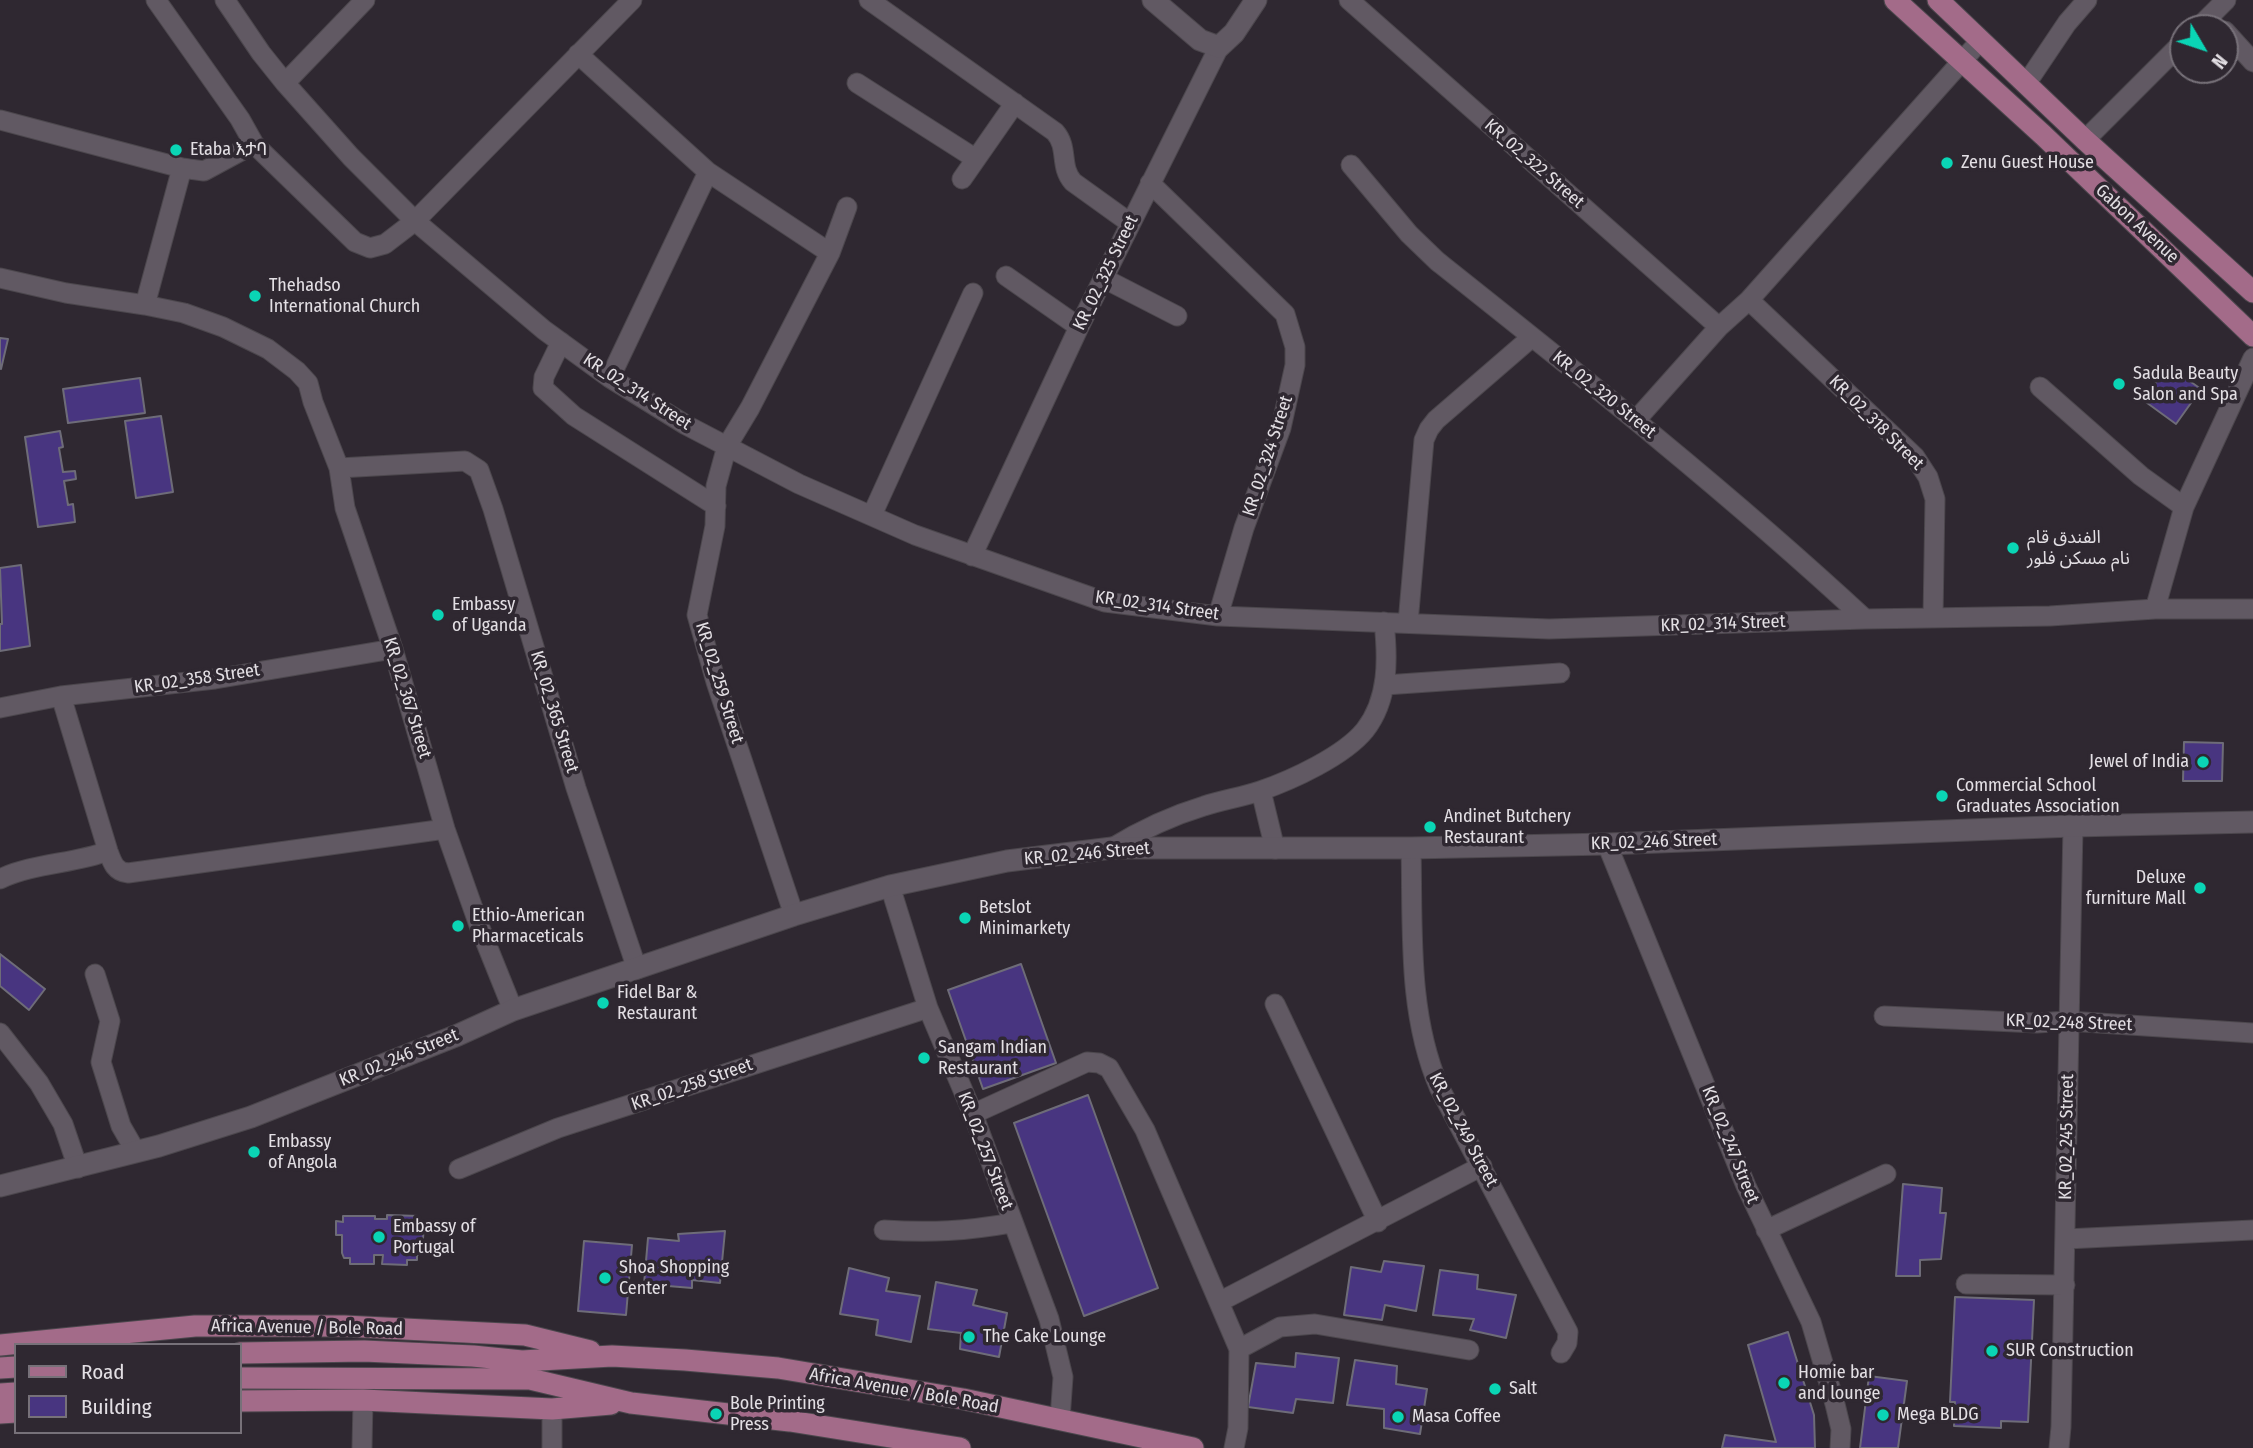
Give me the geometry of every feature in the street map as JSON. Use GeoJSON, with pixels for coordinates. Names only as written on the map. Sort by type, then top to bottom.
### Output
{"type":"FeatureCollection","features":[{"type":"Feature","properties":{"kind":"main road","name":"Gabon Avenue"},"geometry":{"type":"LineString","coordinates":[[1895,0],[2222,304],[2253,336]]}},
{"type":"Feature","properties":{"kind":"main road","name":"Gabon Avenue"},"geometry":{"type":"LineString","coordinates":[[1938,0],[2085,140],[2249,282]]}},
{"type":"Feature","properties":{"kind":"main road","name":"Africa Avenue / Bole Road"},"geometry":{"type":"LineString","coordinates":[[21,1343],[195,1326],[344,1326],[525,1335],[612,1356]]}},
{"type":"Feature","properties":{"kind":"main road","name":"Africa Avenue / Bole Road"},"geometry":{"type":"LineString","coordinates":[[242,1353],[364,1351],[522,1361],[612,1356],[778,1368],[964,1399],[1193,1448]]}},
{"type":"Feature","properties":{"kind":"main road"},"geometry":{"type":"LineString","coordinates":[[242,1378],[530,1379],[631,1403],[790,1421],[960,1448]]}},
{"type":"Feature","properties":{"kind":"main road"},"geometry":{"type":"LineString","coordinates":[[242,1401],[363,1400],[552,1409],[631,1403]]}},
{"type":"Feature","properties":{"kind":"street"},"geometry":{"type":"LineString","coordinates":[[156,0],[240,119],[254,144],[355,242],[370,248],[385,244],[415,220],[632,0]]}},
{"type":"Feature","properties":{"kind":"street","name":"KR_02_314 Street"},"geometry":{"type":"LineString","coordinates":[[225,0],[285,83],[415,220],[561,342],[610,378],[686,425],[799,484],[915,535],[1105,602],[1218,616],[1549,629],[1865,619],[2050,617],[2155,609],[2253,609]]}},
{"type":"Feature","properties":{"kind":"street"},"geometry":{"type":"LineString","coordinates":[[285,83],[365,0]]}},
{"type":"Feature","properties":{"kind":"street"},"geometry":{"type":"LineString","coordinates":[[869,0],[1055,132],[1062,139],[1066,175],[1130,223]]}},
{"type":"Feature","properties":{"kind":"street"},"geometry":{"type":"LineString","coordinates":[[1153,0],[1200,40],[1219,47]]}},
{"type":"Feature","properties":{"kind":"street","name":"KR_02_325 Street"},"geometry":{"type":"LineString","coordinates":[[972,556],[1079,327],[1219,47],[1234,33],[1256,0]]}},
{"type":"Feature","properties":{"kind":"street","name":"KR_02_322 Street"},"geometry":{"type":"LineString","coordinates":[[1349,0],[1719,327]]}},
{"type":"Feature","properties":{"kind":"street"},"geometry":{"type":"LineString","coordinates":[[2026,83],[2067,23],[2087,0]]}},
{"type":"Feature","properties":{"kind":"street"},"geometry":{"type":"LineString","coordinates":[[1636,420],[1719,327],[1749,300],[1980,41]]}},
{"type":"Feature","properties":{"kind":"street"},"geometry":{"type":"LineString","coordinates":[[2239,49],[2253,62]]}},
{"type":"Feature","properties":{"kind":"street"},"geometry":{"type":"LineString","coordinates":[[578,54],[708,172],[830,253]]}},
{"type":"Feature","properties":{"kind":"street"},"geometry":{"type":"LineString","coordinates":[[2085,140],[2169,57]]}},
{"type":"Feature","properties":{"kind":"street"},"geometry":{"type":"LineString","coordinates":[[857,83],[976,159]]}},
{"type":"Feature","properties":{"kind":"street"},"geometry":{"type":"LineString","coordinates":[[962,179],[1015,103]]}},
{"type":"Feature","properties":{"kind":"street"},"geometry":{"type":"LineString","coordinates":[[0,120],[182,168],[204,171],[254,144]]}},
{"type":"Feature","properties":{"kind":"street","name":"KR_02_320 Street"},"geometry":{"type":"LineString","coordinates":[[1351,165],[1409,234],[1437,261],[1636,420],[1819,576],[1865,619]]}},
{"type":"Feature","properties":{"kind":"street"},"geometry":{"type":"LineString","coordinates":[[0,278],[66,293],[145,305],[182,168]]}},
{"type":"Feature","properties":{"kind":"street"},"geometry":{"type":"LineString","coordinates":[[610,378],[708,172]]}},
{"type":"Feature","properties":{"kind":"street","name":"KR_02_324 Street"},"geometry":{"type":"LineString","coordinates":[[1150,183],[1285,314],[1295,347],[1292,384],[1281,428],[1244,528],[1218,616]]}},
{"type":"Feature","properties":{"kind":"street","name":"KR_02_259 Street"},"geometry":{"type":"LineString","coordinates":[[794,915],[716,682],[697,615],[713,538],[716,486],[727,446],[750,408],[830,253],[847,207]]}},
{"type":"Feature","properties":{"kind":"street"},"geometry":{"type":"LineString","coordinates":[[1006,276],[1079,327]]}},
{"type":"Feature","properties":{"kind":"street"},"geometry":{"type":"LineString","coordinates":[[1103,278],[1177,317]]}},
{"type":"Feature","properties":{"kind":"street"},"geometry":{"type":"LineString","coordinates":[[872,515],[973,293]]}},
{"type":"Feature","properties":{"kind":"street","name":"KR_02_318 Street"},"geometry":{"type":"LineString","coordinates":[[1749,300],[1915,457],[1928,477],[1935,499],[1936,523],[1933,618]]}},
{"type":"Feature","properties":{"kind":"street","name":"KR_02_367 Street"},"geometry":{"type":"LineString","coordinates":[[145,305],[184,313],[223,327],[268,349],[308,383],[339,468],[345,508],[393,649],[445,829],[513,1010]]}},
{"type":"Feature","properties":{"kind":"street"},"geometry":{"type":"LineString","coordinates":[[1408,623],[1424,440],[1429,429],[1532,337]]}},
{"type":"Feature","properties":{"kind":"street"},"geometry":{"type":"LineString","coordinates":[[561,342],[544,377],[543,388],[574,416],[716,506]]}},
{"type":"Feature","properties":{"kind":"street"},"geometry":{"type":"LineString","coordinates":[[2155,609],[2184,508],[2253,358]]}},
{"type":"Feature","properties":{"kind":"street"},"geometry":{"type":"LineString","coordinates":[[2040,387],[2141,476],[2184,508]]}},
{"type":"Feature","properties":{"kind":"street","name":"KR_02_365 Street"},"geometry":{"type":"LineString","coordinates":[[339,468],[465,461],[479,470],[598,858],[637,969]]}},
{"type":"Feature","properties":{"kind":"street"},"geometry":{"type":"LineString","coordinates":[[1112,848],[1137,832],[1164,820],[1261,791],[1329,758],[1353,743],[1366,729],[1375,713],[1385,685],[1387,656],[1384,622]]}},
{"type":"Feature","properties":{"kind":"street","name":"KR_02_358 Street"},"geometry":{"type":"LineString","coordinates":[[0,708],[61,696],[215,679],[393,649]]}},
{"type":"Feature","properties":{"kind":"street"},"geometry":{"type":"LineString","coordinates":[[1385,685],[1560,673]]}},
{"type":"Feature","properties":{"kind":"street"},"geometry":{"type":"LineString","coordinates":[[61,696],[108,851],[113,865],[121,873],[445,829]]}},
{"type":"Feature","properties":{"kind":"street"},"geometry":{"type":"LineString","coordinates":[[1261,791],[1275,849]]}},
{"type":"Feature","properties":{"kind":"street","name":"KR_02_246 Street"},"geometry":{"type":"LineString","coordinates":[[0,1186],[78,1168],[251,1118],[458,1035],[513,1010],[794,915],[890,886],[1007,861],[1112,848],[1411,848],[1606,844],[2073,826],[2253,822]]}},
{"type":"Feature","properties":{"kind":"street","name":"KR_02_245 Street"},"geometry":{"type":"LineString","coordinates":[[2059,1448],[2062,1427],[2073,826]]}},
{"type":"Feature","properties":{"kind":"street","name":"KR_02_247 Street"},"geometry":{"type":"LineString","coordinates":[[1606,844],[1746,1186],[1811,1322],[1841,1429],[1840,1448]]}},
{"type":"Feature","properties":{"kind":"street","name":"KR_02_249 Street"},"geometry":{"type":"LineString","coordinates":[[1411,848],[1416,1004],[1427,1059],[1439,1087],[1568,1332],[1567,1343],[1561,1353]]}},
{"type":"Feature","properties":{"kind":"street"},"geometry":{"type":"LineString","coordinates":[[0,879],[49,865],[86,859],[108,851]]}},
{"type":"Feature","properties":{"kind":"street","name":"KR_02_257 Street"},"geometry":{"type":"LineString","coordinates":[[890,886],[928,1008],[973,1114],[1052,1331],[1063,1377],[1060,1419]]}},
{"type":"Feature","properties":{"kind":"street"},"geometry":{"type":"LineString","coordinates":[[95,974],[110,1021],[101,1062],[121,1126],[136,1152]]}},
{"type":"Feature","properties":{"kind":"street"},"geometry":{"type":"LineString","coordinates":[[1275,1004],[1378,1222]]}},
{"type":"Feature","properties":{"kind":"street","name":"KR_02_258 Street"},"geometry":{"type":"LineString","coordinates":[[458,1169],[558,1128],[928,1008]]}},
{"type":"Feature","properties":{"kind":"street","name":"KR_02_248 Street"},"geometry":{"type":"LineString","coordinates":[[1884,1016],[2037,1023],[2068,1021],[2253,1032]]}},
{"type":"Feature","properties":{"kind":"street"},"geometry":{"type":"LineString","coordinates":[[0,1032],[39,1083],[63,1124],[78,1168]]}},
{"type":"Feature","properties":{"kind":"street"},"geometry":{"type":"LineString","coordinates":[[973,1114],[1087,1062],[1099,1063],[1109,1068],[1145,1130],[1239,1349],[1238,1428],[1234,1448]]}},
{"type":"Feature","properties":{"kind":"street"},"geometry":{"type":"LineString","coordinates":[[1219,1302],[1482,1166]]}},
{"type":"Feature","properties":{"kind":"street"},"geometry":{"type":"LineString","coordinates":[[1766,1230],[1886,1174]]}},
{"type":"Feature","properties":{"kind":"street"},"geometry":{"type":"LineString","coordinates":[[884,1230],[928,1233],[963,1231],[1012,1223]]}},
{"type":"Feature","properties":{"kind":"street"},"geometry":{"type":"LineString","coordinates":[[2066,1239],[2253,1230]]}},
{"type":"Feature","properties":{"kind":"street"},"geometry":{"type":"LineString","coordinates":[[1966,1284],[2065,1285]]}},
{"type":"Feature","properties":{"kind":"street"},"geometry":{"type":"LineString","coordinates":[[1239,1349],[1280,1327],[1315,1324],[1469,1350]]}},
{"type":"Feature","properties":{"kind":"street"},"geometry":{"type":"LineString","coordinates":[[362,1448],[363,1400]]}},
{"type":"Feature","properties":{"kind":"street"},"geometry":{"type":"LineString","coordinates":[[552,1409],[552,1448]]}},
{"type":"Feature","properties":{"kind":"building"},"geometry":{"type":"Polygon","coordinates":[[[0,338],[8,339],[1,369],[0,368],[0,338]]]}},
{"type":"Feature","properties":{"kind":"building"},"geometry":{"type":"Polygon","coordinates":[[[2168,366],[2201,389],[2176,424],[2143,400],[2168,366]]]}},
{"type":"Feature","properties":{"kind":"building"},"geometry":{"type":"Polygon","coordinates":[[[140,378],[145,413],[68,423],[63,389],[140,378]]]}},
{"type":"Feature","properties":{"kind":"building"},"geometry":{"type":"Polygon","coordinates":[[[161,416],[173,492],[136,498],[125,421],[161,416]]]}},
{"type":"Feature","properties":{"kind":"building"},"geometry":{"type":"Polygon","coordinates":[[[60,431],[63,447],[59,448],[63,472],[75,471],[76,479],[64,481],[68,505],[73,504],[75,522],[38,527],[25,437],[60,431]]]}},
{"type":"Feature","properties":{"kind":"building"},"geometry":{"type":"Polygon","coordinates":[[[21,565],[30,646],[0,651],[0,568],[21,565]]]}},
{"type":"Feature","properties":{"kind":"building","name":"Jewel of India"},"geometry":{"type":"Polygon","coordinates":[[[2184,742],[2223,743],[2222,781],[2183,781],[2184,742]]]}},
{"type":"Feature","properties":{"kind":"building"},"geometry":{"type":"Polygon","coordinates":[[[0,954],[45,989],[29,1010],[0,986],[0,954]]]}},
{"type":"Feature","properties":{"kind":"building"},"geometry":{"type":"Polygon","coordinates":[[[1021,964],[1056,1063],[983,1089],[948,990],[1021,964]]]}},
{"type":"Feature","properties":{"kind":"building"},"geometry":{"type":"Polygon","coordinates":[[[1088,1095],[1158,1288],[1084,1316],[1014,1123],[1088,1095]]]}},
{"type":"Feature","properties":{"kind":"building"},"geometry":{"type":"Polygon","coordinates":[[[1903,1184],[1942,1188],[1940,1213],[1946,1213],[1941,1259],[1920,1260],[1920,1276],[1896,1276],[1903,1184]]]}},
{"type":"Feature","properties":{"kind":"building"},"geometry":{"type":"Polygon","coordinates":[[[387,1215],[419,1216],[418,1223],[424,1223],[422,1255],[417,1255],[417,1260],[407,1260],[407,1265],[382,1264],[383,1255],[374,1255],[374,1264],[350,1264],[350,1258],[344,1258],[342,1253],[342,1235],[336,1235],[336,1221],[343,1222],[343,1216],[375,1216],[375,1219],[387,1219],[387,1215]]]}},
{"type":"Feature","properties":{"kind":"building"},"geometry":{"type":"Polygon","coordinates":[[[725,1231],[720,1283],[692,1280],[692,1288],[644,1284],[648,1238],[679,1241],[678,1234],[725,1231]]]}},
{"type":"Feature","properties":{"kind":"building","name":"Shoa Shopping Center"},"geometry":{"type":"Polygon","coordinates":[[[584,1241],[632,1245],[626,1315],[578,1311],[584,1241]]]}},
{"type":"Feature","properties":{"kind":"building"},"geometry":{"type":"Polygon","coordinates":[[[1384,1261],[1424,1266],[1416,1311],[1385,1305],[1382,1320],[1344,1315],[1351,1267],[1381,1272],[1384,1261]]]}},
{"type":"Feature","properties":{"kind":"building"},"geometry":{"type":"Polygon","coordinates":[[[849,1268],[889,1278],[886,1291],[920,1296],[911,1342],[876,1335],[878,1320],[840,1314],[849,1268]]]}},
{"type":"Feature","properties":{"kind":"building"},"geometry":{"type":"Polygon","coordinates":[[[1440,1270],[1478,1275],[1477,1289],[1516,1295],[1506,1338],[1470,1330],[1474,1319],[1433,1315],[1440,1270]]]}},
{"type":"Feature","properties":{"kind":"building"},"geometry":{"type":"Polygon","coordinates":[[[936,1282],[977,1290],[973,1305],[1007,1313],[999,1357],[960,1349],[961,1333],[928,1329],[936,1282]]]}},
{"type":"Feature","properties":{"kind":"building","name":"SUR Construction"},"geometry":{"type":"Polygon","coordinates":[[[1955,1297],[2034,1300],[2028,1422],[2001,1421],[2001,1428],[1954,1426],[1955,1402],[1950,1402],[1955,1297]]]}},
{"type":"Feature","properties":{"kind":"building"},"geometry":{"type":"Polygon","coordinates":[[[1788,1332],[1814,1415],[1815,1448],[1722,1448],[1725,1435],[1776,1442],[1748,1345],[1788,1332]]]}},
{"type":"Feature","properties":{"kind":"building"},"geometry":{"type":"Polygon","coordinates":[[[1296,1353],[1339,1358],[1333,1403],[1296,1399],[1293,1413],[1248,1407],[1256,1363],[1295,1367],[1296,1353]]]}},
{"type":"Feature","properties":{"kind":"building"},"geometry":{"type":"Polygon","coordinates":[[[1355,1360],[1397,1366],[1396,1384],[1427,1389],[1420,1434],[1384,1428],[1384,1409],[1347,1405],[1355,1360]]]}},
{"type":"Feature","properties":{"kind":"building","name":"Mega BLDG"},"geometry":{"type":"Polygon","coordinates":[[[1869,1376],[1907,1381],[1898,1448],[1860,1448],[1869,1376]]]}},
{"type":"Feature","properties":{"kind":"place","name":"Etaba እታባ"},"geometry":{"type":"Point","coordinates":[176,150]}},
{"type":"Feature","properties":{"kind":"place","name":"Zenu Guest House"},"geometry":{"type":"Point","coordinates":[1947,163]}},
{"type":"Feature","properties":{"kind":"place","name":"Thehadso International Church"},"geometry":{"type":"Point","coordinates":[255,296]}},
{"type":"Feature","properties":{"kind":"place","name":"Sadula Beauty Salon and Spa"},"geometry":{"type":"Point","coordinates":[2119,384]}},
{"type":"Feature","properties":{"kind":"place","name":"الفندق قام نام مسكن فلور"},"geometry":{"type":"Point","coordinates":[2013,548]}},
{"type":"Feature","properties":{"kind":"place","name":"Embassy of Uganda"},"geometry":{"type":"Point","coordinates":[438,615]}},
{"type":"Feature","properties":{"kind":"place","name":"Jewel of India"},"geometry":{"type":"Point","coordinates":[2203,762]}},
{"type":"Feature","properties":{"kind":"place","name":"Commercial School Graduates Association"},"geometry":{"type":"Point","coordinates":[1942,796]}},
{"type":"Feature","properties":{"kind":"place","name":"Andinet Butchery Restaurant"},"geometry":{"type":"Point","coordinates":[1430,827]}},
{"type":"Feature","properties":{"kind":"place","name":"Deluxe furniture Mall"},"geometry":{"type":"Point","coordinates":[2200,888]}},
{"type":"Feature","properties":{"kind":"place","name":"Betslot Minimarkety"},"geometry":{"type":"Point","coordinates":[965,918]}},
{"type":"Feature","properties":{"kind":"place","name":"Ethio-American Pharmaceticals"},"geometry":{"type":"Point","coordinates":[458,926]}},
{"type":"Feature","properties":{"kind":"place","name":"Fidel Bar & Restaurant"},"geometry":{"type":"Point","coordinates":[603,1003]}},
{"type":"Feature","properties":{"kind":"place","name":"Sangam Indian Restaurant"},"geometry":{"type":"Point","coordinates":[924,1058]}},
{"type":"Feature","properties":{"kind":"place","name":"Embassy of Angola"},"geometry":{"type":"Point","coordinates":[254,1152]}},
{"type":"Feature","properties":{"kind":"place","name":"Embassy of Portugal"},"geometry":{"type":"Point","coordinates":[379,1237]}},
{"type":"Feature","properties":{"kind":"place","name":"Shoa Shopping Center"},"geometry":{"type":"Point","coordinates":[605,1278]}},
{"type":"Feature","properties":{"kind":"place","name":"The Cake Lounge"},"geometry":{"type":"Point","coordinates":[969,1337]}},
{"type":"Feature","properties":{"kind":"place","name":"SUR Construction"},"geometry":{"type":"Point","coordinates":[1992,1351]}},
{"type":"Feature","properties":{"kind":"place","name":"Homie bar and lounge"},"geometry":{"type":"Point","coordinates":[1784,1383]}},
{"type":"Feature","properties":{"kind":"place","name":"Salt"},"geometry":{"type":"Point","coordinates":[1495,1389]}},
{"type":"Feature","properties":{"kind":"place","name":"Bole Printing Press"},"geometry":{"type":"Point","coordinates":[716,1414]}},
{"type":"Feature","properties":{"kind":"place","name":"Mega BLDG"},"geometry":{"type":"Point","coordinates":[1883,1415]}},
{"type":"Feature","properties":{"kind":"place","name":"Masa Coffee"},"geometry":{"type":"Point","coordinates":[1398,1417]}}]}
